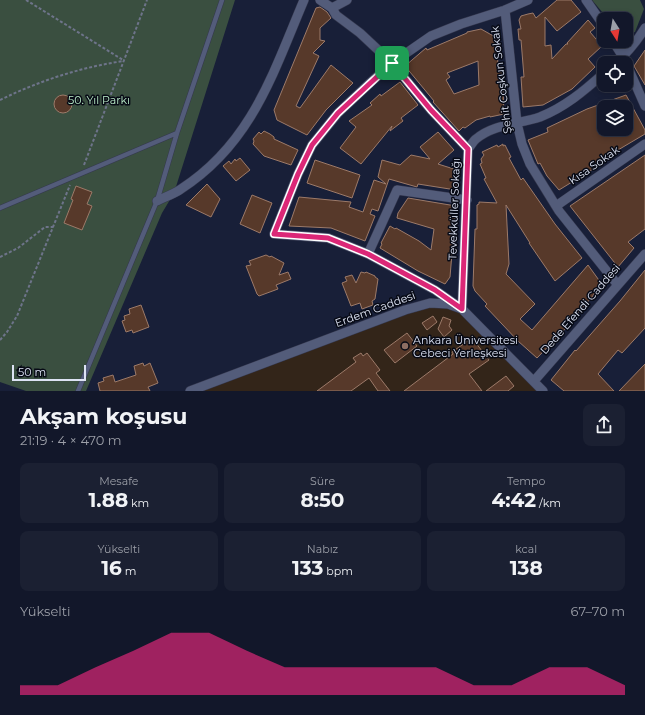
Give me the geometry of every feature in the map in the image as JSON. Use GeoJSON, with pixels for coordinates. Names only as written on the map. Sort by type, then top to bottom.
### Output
{"type":"FeatureCollection","features":[{"type":"Feature","properties":{"kind":"street"},"geometry":{"type":"LineString","coordinates":[[157,201],[181,189],[207,169],[235,140],[254,112],[272,79],[304,0]]}},
{"type":"Feature","properties":{"kind":"street"},"geometry":{"type":"LineString","coordinates":[[320,0],[332,8],[336,15],[360,33],[392,63],[431,110],[468,149]]}},
{"type":"Feature","properties":{"kind":"street"},"geometry":{"type":"LineString","coordinates":[[332,8],[347,0]]}},
{"type":"Feature","properties":{"kind":"street"},"geometry":{"type":"LineString","coordinates":[[462,309],[435,290],[368,254],[328,238],[274,234],[298,174],[312,145],[338,113],[392,63],[432,36],[461,24],[505,10],[528,0]]}},
{"type":"Feature","properties":{"kind":"street"},"geometry":{"type":"LineString","coordinates":[[586,0],[597,16]]}},
{"type":"Feature","properties":{"kind":"street","name":"Şehit Coşkun Sokak"},"geometry":{"type":"LineString","coordinates":[[505,10],[516,123],[530,164],[556,206],[617,284]]}},
{"type":"Feature","properties":{"kind":"street"},"geometry":{"type":"LineString","coordinates":[[628,56],[645,28]]}},
{"type":"Feature","properties":{"kind":"street","name":"Tevekküller Sokağı"},"geometry":{"type":"LineString","coordinates":[[462,309],[468,149],[476,139],[488,132],[539,117],[563,106],[597,79]]}},
{"type":"Feature","properties":{"kind":"street"},"geometry":{"type":"LineString","coordinates":[[633,79],[645,106]]}},
{"type":"Feature","properties":{"kind":"street","name":"Kısa Sokak"},"geometry":{"type":"LineString","coordinates":[[556,206],[645,144]]}},
{"type":"Feature","properties":{"kind":"street"},"geometry":{"type":"LineString","coordinates":[[368,254],[397,190],[467,200]]}},
{"type":"Feature","properties":{"kind":"street","name":"Dede Efendi Caddesi"},"geometry":{"type":"LineString","coordinates":[[534,381],[617,284],[645,254]]}},
{"type":"Feature","properties":{"kind":"street","name":"Erdem Caddesi"},"geometry":{"type":"LineString","coordinates":[[190,391],[405,310],[430,303],[448,304],[462,309],[543,391]]}},
{"type":"Feature","properties":{"kind":"lane"},"geometry":{"type":"LineString","coordinates":[[78,391],[157,201],[177,133],[222,0]]}},
{"type":"Feature","properties":{"kind":"lane"},"geometry":{"type":"LineString","coordinates":[[0,208],[177,133]]}},
{"type":"Feature","properties":{"kind":"path"},"geometry":{"type":"LineString","coordinates":[[26,0],[124,61]]}},
{"type":"Feature","properties":{"kind":"path"},"geometry":{"type":"LineString","coordinates":[[81,174],[147,0]]}},
{"type":"Feature","properties":{"kind":"path"},"geometry":{"type":"LineString","coordinates":[[0,100],[62,75],[102,64],[124,61]]}},
{"type":"Feature","properties":{"kind":"path"},"geometry":{"type":"LineString","coordinates":[[0,340],[17,316],[74,177]]}},
{"type":"Feature","properties":{"kind":"path"},"geometry":{"type":"LineString","coordinates":[[0,258],[18,248],[45,227],[53,227]]}},
{"type":"Feature","properties":{"kind":"shaded area","name":"Ankara Üniversitesi Cebeci Yerleşkesi"},"geometry":{"type":"Polygon","coordinates":[[[430,303],[462,309],[543,391],[190,391],[430,303]]]}},
{"type":"Feature","properties":{"kind":"green space","name":"50. Yıl Parkı"},"geometry":{"type":"Polygon","coordinates":[[[0,0],[235,0],[174,193],[162,213],[86,391],[26,391],[0,382],[0,0]]]}},
{"type":"Feature","properties":{"kind":"green space"},"geometry":{"type":"Polygon","coordinates":[[[592,0],[640,0],[644,9],[635,32],[633,33],[633,12],[602,12],[592,0]]]}},
{"type":"Feature","properties":{"kind":"building"},"geometry":{"type":"Polygon","coordinates":[[[557,0],[571,0],[581,12],[557,31],[545,17],[545,46],[551,45],[552,59],[566,44],[568,44],[567,43],[588,20],[595,28],[590,32],[597,40],[597,48],[600,48],[588,59],[595,67],[572,89],[543,105],[523,107],[521,77],[524,77],[521,40],[519,40],[518,29],[521,29],[519,20],[521,16],[533,13],[536,18],[557,0]]]}},
{"type":"Feature","properties":{"kind":"building"},"geometry":{"type":"Polygon","coordinates":[[[320,7],[327,12],[331,18],[320,28],[320,40],[325,41],[313,53],[319,56],[296,106],[300,108],[331,65],[353,83],[326,110],[307,135],[277,120],[274,110],[316,8],[320,7]]]}},
{"type":"Feature","properties":{"kind":"building"},"geometry":{"type":"Polygon","coordinates":[[[481,29],[497,38],[498,68],[502,67],[504,114],[476,120],[459,131],[433,102],[434,101],[405,66],[426,48],[427,50],[467,32],[481,29]],[[478,61],[447,73],[450,77],[446,80],[454,94],[479,85],[478,61]]]}},
{"type":"Feature","properties":{"kind":"building"},"geometry":{"type":"Polygon","coordinates":[[[645,50],[645,85],[634,66],[645,50]]]}},
{"type":"Feature","properties":{"kind":"building"},"geometry":{"type":"Polygon","coordinates":[[[400,82],[418,105],[401,118],[403,121],[390,131],[392,126],[361,164],[340,148],[356,127],[349,121],[372,105],[370,103],[380,94],[381,96],[400,82]]]}},
{"type":"Feature","properties":{"kind":"building"},"geometry":{"type":"Polygon","coordinates":[[[63,95],[69,98],[72,104],[69,110],[63,113],[57,110],[54,104],[57,98],[63,95]]]}},
{"type":"Feature","properties":{"kind":"building"},"geometry":{"type":"Polygon","coordinates":[[[626,95],[629,100],[612,100],[626,95]]]}},
{"type":"Feature","properties":{"kind":"building"},"geometry":{"type":"Polygon","coordinates":[[[597,105],[597,136],[633,136],[633,108],[645,130],[645,134],[596,163],[598,166],[559,190],[547,176],[540,163],[538,164],[528,140],[548,132],[547,128],[597,105]]]}},
{"type":"Feature","properties":{"kind":"building"},"geometry":{"type":"Polygon","coordinates":[[[264,131],[274,137],[274,139],[298,150],[291,165],[264,156],[253,144],[253,139],[259,132],[261,134],[264,131]]]}},
{"type":"Feature","properties":{"kind":"building"},"geometry":{"type":"Polygon","coordinates":[[[438,132],[454,150],[438,164],[457,170],[456,190],[418,184],[417,187],[389,179],[378,211],[372,209],[370,214],[375,216],[365,241],[331,228],[289,226],[299,197],[351,202],[349,207],[363,212],[374,180],[386,184],[378,177],[382,160],[400,165],[411,155],[430,159],[420,147],[438,132]]]}},
{"type":"Feature","properties":{"kind":"building"},"geometry":{"type":"Polygon","coordinates":[[[503,144],[511,157],[509,158],[521,180],[523,178],[555,224],[582,258],[555,281],[529,243],[506,205],[509,264],[506,274],[535,304],[520,319],[532,330],[588,265],[601,283],[592,297],[566,326],[567,327],[537,358],[518,341],[485,306],[487,304],[475,291],[473,286],[477,205],[479,202],[497,203],[484,179],[486,178],[480,164],[482,163],[481,159],[484,155],[482,152],[497,145],[498,147],[503,144]]]}},
{"type":"Feature","properties":{"kind":"building"},"geometry":{"type":"Polygon","coordinates":[[[645,155],[645,229],[628,242],[634,248],[618,267],[570,206],[645,155]]]}},
{"type":"Feature","properties":{"kind":"building"},"geometry":{"type":"Polygon","coordinates":[[[240,158],[250,170],[236,181],[223,166],[229,161],[231,164],[235,159],[236,161],[240,158]]]}},
{"type":"Feature","properties":{"kind":"building"},"geometry":{"type":"Polygon","coordinates":[[[315,160],[360,175],[352,198],[307,183],[315,160]]]}},
{"type":"Feature","properties":{"kind":"building"},"geometry":{"type":"Polygon","coordinates":[[[207,184],[220,199],[211,217],[186,205],[207,184]]]}},
{"type":"Feature","properties":{"kind":"building"},"geometry":{"type":"Polygon","coordinates":[[[76,186],[92,192],[87,204],[92,206],[82,230],[64,223],[73,200],[71,199],[76,186]]]}},
{"type":"Feature","properties":{"kind":"building"},"geometry":{"type":"Polygon","coordinates":[[[252,195],[272,203],[260,233],[240,224],[252,195]]]}},
{"type":"Feature","properties":{"kind":"building"},"geometry":{"type":"Polygon","coordinates":[[[408,198],[456,206],[450,277],[445,284],[418,271],[380,248],[390,226],[419,241],[431,250],[434,229],[397,218],[398,213],[408,198]]]}},
{"type":"Feature","properties":{"kind":"building"},"geometry":{"type":"Polygon","coordinates":[[[266,255],[284,263],[279,275],[288,272],[291,279],[276,285],[278,289],[259,296],[246,266],[251,265],[249,261],[266,255]]]}},
{"type":"Feature","properties":{"kind":"building"},"geometry":{"type":"Polygon","coordinates":[[[645,270],[645,328],[622,353],[618,350],[598,374],[614,391],[564,391],[551,380],[575,350],[576,351],[620,301],[645,270]]]}},
{"type":"Feature","properties":{"kind":"building"},"geometry":{"type":"Polygon","coordinates":[[[361,272],[366,272],[378,279],[375,299],[372,301],[373,305],[362,309],[360,303],[351,306],[342,283],[347,281],[345,277],[352,275],[356,283],[361,272]]]}},
{"type":"Feature","properties":{"kind":"building"},"geometry":{"type":"Polygon","coordinates":[[[141,305],[149,327],[133,333],[132,330],[126,332],[122,321],[125,320],[124,316],[130,314],[129,309],[141,305]]]}},
{"type":"Feature","properties":{"kind":"building"},"geometry":{"type":"Polygon","coordinates":[[[433,316],[437,322],[427,330],[422,323],[433,316]]]}},
{"type":"Feature","properties":{"kind":"building"},"geometry":{"type":"Polygon","coordinates":[[[443,317],[451,320],[449,326],[452,330],[444,337],[438,329],[443,317]]]}},
{"type":"Feature","properties":{"kind":"building"},"geometry":{"type":"Polygon","coordinates":[[[407,333],[417,346],[395,363],[384,350],[407,333]]]}},
{"type":"Feature","properties":{"kind":"building"},"geometry":{"type":"Polygon","coordinates":[[[472,338],[489,360],[469,374],[482,391],[404,391],[453,354],[452,352],[472,338]]]}},
{"type":"Feature","properties":{"kind":"building"},"geometry":{"type":"Polygon","coordinates":[[[361,353],[363,356],[367,353],[380,370],[376,373],[390,391],[378,391],[369,378],[351,391],[317,391],[356,362],[353,358],[361,353]]]}},
{"type":"Feature","properties":{"kind":"building"},"geometry":{"type":"Polygon","coordinates":[[[143,363],[144,366],[150,363],[158,383],[148,387],[150,391],[100,391],[98,383],[104,381],[103,378],[113,375],[115,382],[136,375],[134,366],[143,363]]]}},
{"type":"Feature","properties":{"kind":"building"},"geometry":{"type":"Polygon","coordinates":[[[645,364],[645,391],[619,391],[645,364]]]}},
{"type":"Feature","properties":{"kind":"building"},"geometry":{"type":"Polygon","coordinates":[[[506,376],[514,386],[508,391],[486,391],[506,376]]]}},
{"type":"Feature","properties":{"kind":"place","name":"Ankara Üniversitesi Cebeci Yerleşkesi"},"geometry":{"type":"Point","coordinates":[405,346]}},
{"type":"Feature","properties":{"kind":"route"},"geometry":{"type":"LineString","coordinates":[[392,63],[431,110],[468,149],[462,309],[435,290],[368,254],[328,238],[274,234],[298,174],[312,145],[338,113],[392,63]]}}]}
